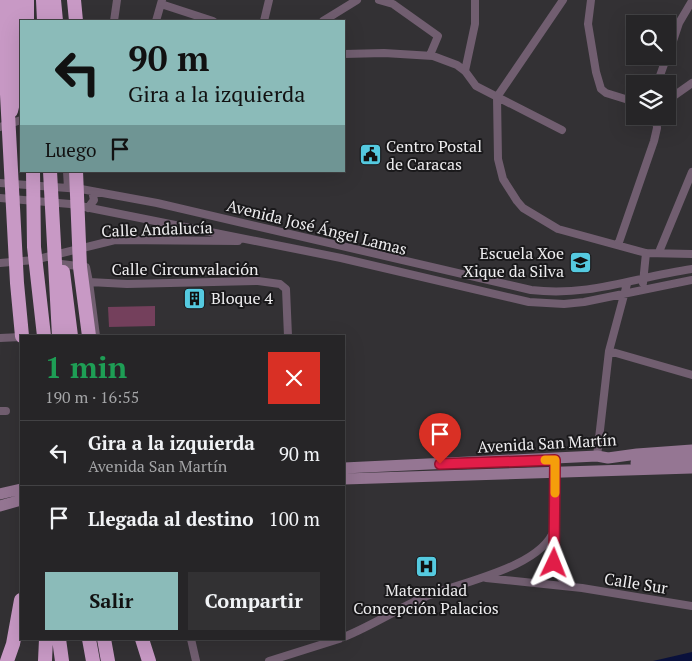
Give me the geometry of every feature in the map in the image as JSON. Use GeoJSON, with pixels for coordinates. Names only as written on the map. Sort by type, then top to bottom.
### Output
{"type":"FeatureCollection","features":[{"type":"Feature","properties":{"kind":"highway"},"geometry":{"type":"LineString","coordinates":[[2,0],[16,274],[22,335]]}},
{"type":"Feature","properties":{"kind":"highway"},"geometry":{"type":"LineString","coordinates":[[1,126],[11,112],[18,81],[15,0]]}},
{"type":"Feature","properties":{"kind":"highway"},"geometry":{"type":"LineString","coordinates":[[27,0],[27,20]]}},
{"type":"Feature","properties":{"kind":"highway"},"geometry":{"type":"LineString","coordinates":[[43,0],[44,20]]}},
{"type":"Feature","properties":{"kind":"highway"},"geometry":{"type":"LineString","coordinates":[[54,0],[56,20]]}},
{"type":"Feature","properties":{"kind":"highway"},"geometry":{"type":"LineString","coordinates":[[74,0],[76,20]]}},
{"type":"Feature","properties":{"kind":"highway"},"geometry":{"type":"LineString","coordinates":[[33,172],[34,254],[58,335]]}},
{"type":"Feature","properties":{"kind":"highway"},"geometry":{"type":"LineString","coordinates":[[76,172],[80,267],[89,335]]}},
{"type":"Feature","properties":{"kind":"highway"},"geometry":{"type":"LineString","coordinates":[[51,175],[58,335]]}},
{"type":"Feature","properties":{"kind":"highway"},"geometry":{"type":"LineString","coordinates":[[32,335],[24,269],[28,255],[34,254]]}},
{"type":"Feature","properties":{"kind":"highway"},"geometry":{"type":"LineString","coordinates":[[7,661],[13,644],[20,606]]}},
{"type":"Feature","properties":{"kind":"highway"},"geometry":{"type":"LineString","coordinates":[[17,661],[24,640]]}},
{"type":"Feature","properties":{"kind":"highway"},"geometry":{"type":"LineString","coordinates":[[45,661],[46,640]]}},
{"type":"Feature","properties":{"kind":"highway"},"geometry":{"type":"LineString","coordinates":[[59,640],[62,661]]}},
{"type":"Feature","properties":{"kind":"highway"},"geometry":{"type":"LineString","coordinates":[[89,640],[93,661]]}},
{"type":"Feature","properties":{"kind":"highway"},"geometry":{"type":"LineString","coordinates":[[104,640],[108,661]]}},
{"type":"Feature","properties":{"kind":"highway"},"geometry":{"type":"LineString","coordinates":[[112,640],[116,661]]}},
{"type":"Feature","properties":{"kind":"highway"},"geometry":{"type":"LineString","coordinates":[[134,640],[139,661]]}},
{"type":"Feature","properties":{"kind":"highway"},"geometry":{"type":"LineString","coordinates":[[142,640],[149,661]]}},
{"type":"Feature","properties":{"kind":"main road","name":"Avenida San Martín"},"geometry":{"type":"LineString","coordinates":[[345,478],[555,466],[602,457],[692,450]]}},
{"type":"Feature","properties":{"kind":"main road"},"geometry":{"type":"LineString","coordinates":[[602,457],[642,462]]}},
{"type":"Feature","properties":{"kind":"main road"},"geometry":{"type":"LineString","coordinates":[[600,469],[642,462],[692,460]]}},
{"type":"Feature","properties":{"kind":"main road","name":"Avenida San Martín"},"geometry":{"type":"LineString","coordinates":[[345,468],[555,466],[600,469],[692,468]]}},
{"type":"Feature","properties":{"kind":"main road"},"geometry":{"type":"LineString","coordinates":[[0,494],[20,489]]}},
{"type":"Feature","properties":{"kind":"main road"},"geometry":{"type":"LineString","coordinates":[[0,506],[20,500]]}},
{"type":"Feature","properties":{"kind":"street"},"geometry":{"type":"LineString","coordinates":[[114,20],[117,0]]}},
{"type":"Feature","properties":{"kind":"street"},"geometry":{"type":"LineString","coordinates":[[264,20],[269,0]]}},
{"type":"Feature","properties":{"kind":"street"},"geometry":{"type":"LineString","coordinates":[[325,20],[356,0]]}},
{"type":"Feature","properties":{"kind":"street"},"geometry":{"type":"LineString","coordinates":[[379,0],[393,4],[438,36],[430,55]]}},
{"type":"Feature","properties":{"kind":"street"},"geometry":{"type":"LineString","coordinates":[[465,71],[476,24],[475,0]]}},
{"type":"Feature","properties":{"kind":"street"},"geometry":{"type":"LineString","coordinates":[[563,0],[497,98],[499,165],[503,179],[516,201],[547,224],[578,236],[646,253],[692,254]]}},
{"type":"Feature","properties":{"kind":"street"},"geometry":{"type":"LineString","coordinates":[[591,0],[588,24],[596,72],[601,89],[606,93],[626,99]]}},
{"type":"Feature","properties":{"kind":"street"},"geometry":{"type":"LineString","coordinates":[[676,33],[692,1]]}},
{"type":"Feature","properties":{"kind":"street"},"geometry":{"type":"LineString","coordinates":[[156,20],[162,2],[210,20]]}},
{"type":"Feature","properties":{"kind":"street"},"geometry":{"type":"LineString","coordinates":[[345,54],[430,55],[457,65],[465,71],[472,82],[497,98],[562,130]]}},
{"type":"Feature","properties":{"kind":"street"},"geometry":{"type":"LineString","coordinates":[[676,94],[692,83]]}},
{"type":"Feature","properties":{"kind":"street"},"geometry":{"type":"LineString","coordinates":[[1,126],[20,120]]}},
{"type":"Feature","properties":{"kind":"street"},"geometry":{"type":"LineString","coordinates":[[618,245],[654,141],[657,125]]}},
{"type":"Feature","properties":{"kind":"street"},"geometry":{"type":"LineString","coordinates":[[67,172],[68,188]]}},
{"type":"Feature","properties":{"kind":"street"},"geometry":{"type":"LineString","coordinates":[[660,252],[692,172]]}},
{"type":"Feature","properties":{"kind":"street","name":"Avenida José Ángel Lamas"},"geometry":{"type":"LineString","coordinates":[[0,183],[92,191],[223,218],[523,289],[563,292],[628,284],[692,269]]}},
{"type":"Feature","properties":{"kind":"street"},"geometry":{"type":"LineString","coordinates":[[88,208],[94,200],[92,191]]}},
{"type":"Feature","properties":{"kind":"street","name":"Avenida José Ángel Lamas"},"geometry":{"type":"LineString","coordinates":[[0,198],[50,202],[88,208],[256,241],[530,302],[564,304],[625,295],[692,280]]}},
{"type":"Feature","properties":{"kind":"street","name":"Calle Andalucía"},"geometry":{"type":"LineString","coordinates":[[0,263],[34,254],[115,240],[256,241]]}},
{"type":"Feature","properties":{"kind":"street"},"geometry":{"type":"LineString","coordinates":[[641,291],[644,280],[646,253]]}},
{"type":"Feature","properties":{"kind":"street"},"geometry":{"type":"LineString","coordinates":[[34,254],[86,267],[89,282]]}},
{"type":"Feature","properties":{"kind":"street","name":"Calle Circunvalación"},"geometry":{"type":"LineString","coordinates":[[96,335],[89,282],[127,284],[258,281],[280,284],[286,289],[288,335]]}},
{"type":"Feature","properties":{"kind":"street"},"geometry":{"type":"LineString","coordinates":[[602,457],[609,351],[628,284]]}},
{"type":"Feature","properties":{"kind":"street"},"geometry":{"type":"LineString","coordinates":[[0,338],[20,337]]}},
{"type":"Feature","properties":{"kind":"street"},"geometry":{"type":"LineString","coordinates":[[609,351],[692,375]]}},
{"type":"Feature","properties":{"kind":"street"},"geometry":{"type":"LineString","coordinates":[[555,466],[555,567],[561,578],[576,587]]}},
{"type":"Feature","properties":{"kind":"street","name":"Calle Sur"},"geometry":{"type":"LineString","coordinates":[[345,637],[427,596],[508,569],[532,555],[549,541],[554,530]]}},
{"type":"Feature","properties":{"kind":"street","name":"Calle Sur"},"geometry":{"type":"LineString","coordinates":[[481,578],[576,587],[692,606]]}},
{"type":"Feature","properties":{"kind":"street"},"geometry":{"type":"LineString","coordinates":[[191,640],[196,661]]}},
{"type":"Feature","properties":{"kind":"street"},"geometry":{"type":"LineString","coordinates":[[269,661],[336,640]]}},
{"type":"Feature","properties":{"kind":"shaded area"},"geometry":{"type":"Polygon","coordinates":[[[155,306],[155,326],[109,327],[108,307],[155,306]]]}},
{"type":"Feature","properties":{"kind":"shaded area"},"geometry":{"type":"Polygon","coordinates":[[[692,652],[692,661],[653,661],[692,652]]]}},
{"type":"Feature","properties":{"kind":"slow traffic"},"geometry":{"type":"LineString","coordinates":[[545,460],[555,460],[555,493]]}},
{"type":"Feature","properties":{"kind":"place","name":"Centro Postal de Caracas"},"geometry":{"type":"Point","coordinates":[370,155]}},
{"type":"Feature","properties":{"kind":"place","name":"Escuela Xoe Xique da Silva"},"geometry":{"type":"Point","coordinates":[580,262]}},
{"type":"Feature","properties":{"kind":"place","name":"Bloque 4"},"geometry":{"type":"Point","coordinates":[195,298]}},
{"type":"Feature","properties":{"kind":"place","name":"Maternidad Concepción Palacios"},"geometry":{"type":"Point","coordinates":[426,566]}},
{"type":"Feature","properties":{"kind":"route"},"geometry":{"type":"LineString","coordinates":[[440,464],[555,460],[554,530],[556,546],[554,563]]}}]}
